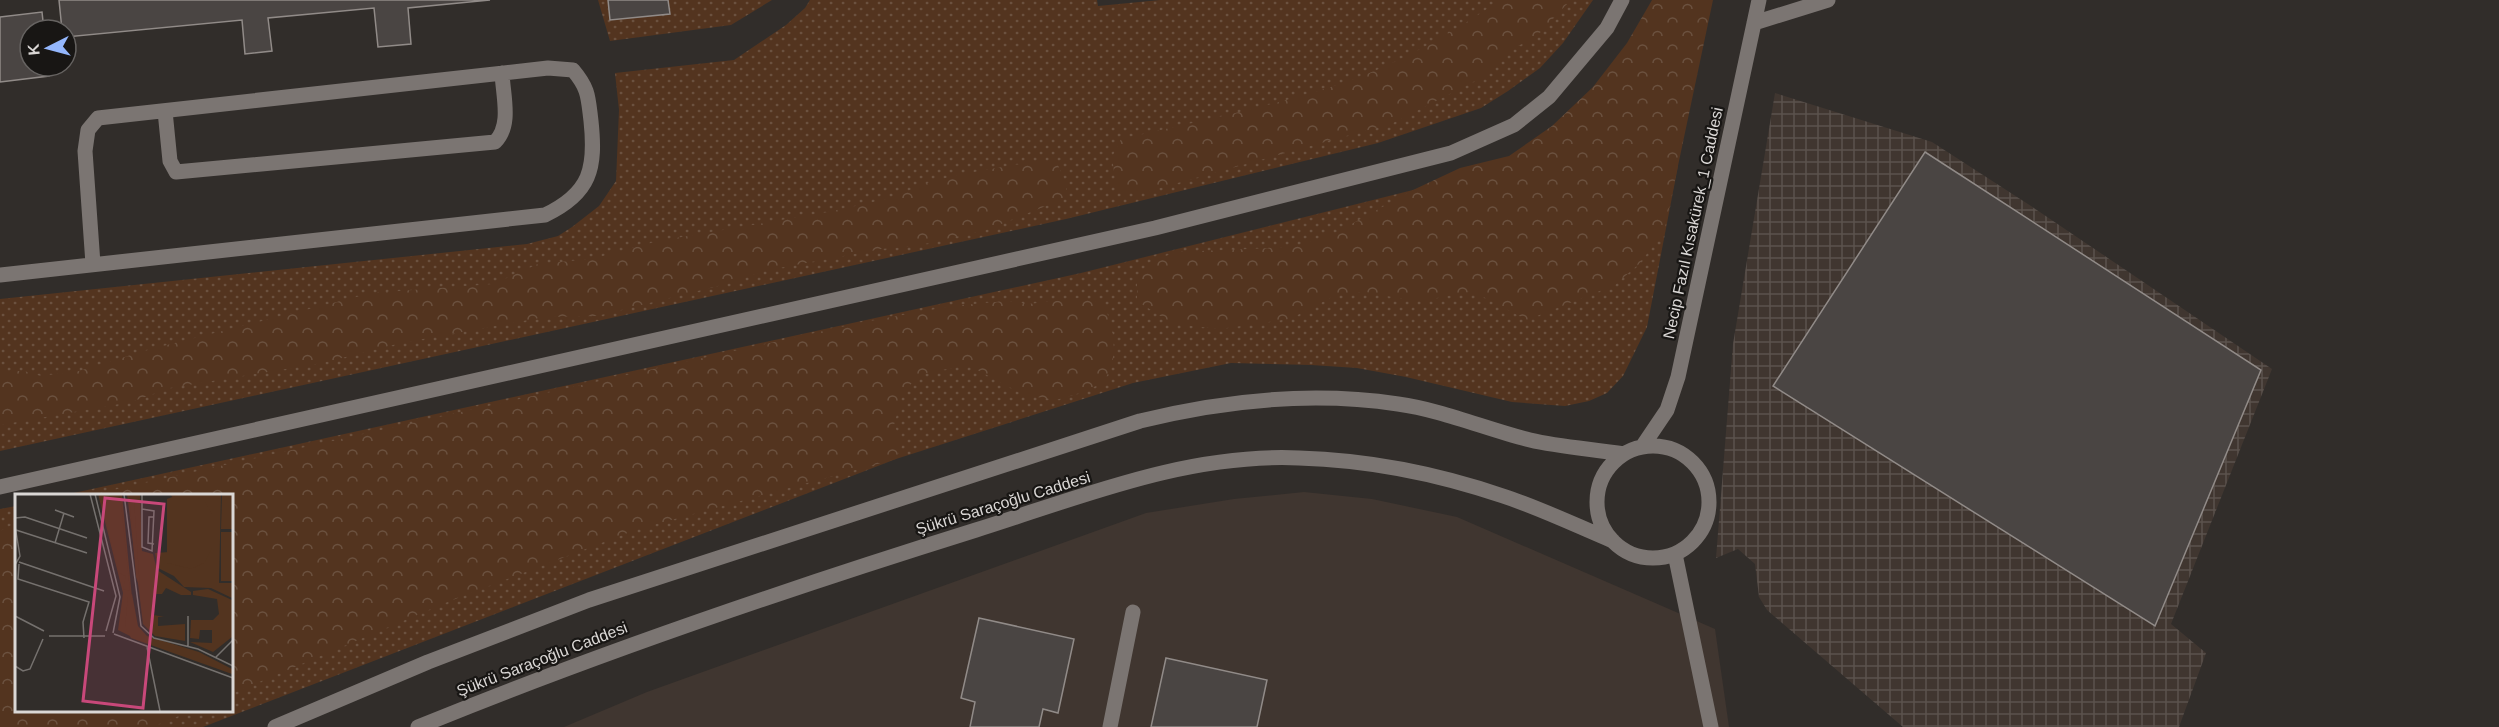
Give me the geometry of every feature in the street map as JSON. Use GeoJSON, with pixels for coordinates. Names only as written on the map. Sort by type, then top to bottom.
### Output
{"type":"FeatureCollection","features":[{"type":"Feature","properties":{"kind":"street"},"geometry":{"type":"LineString","coordinates":[[0,487],[1155,228],[1451,153],[1514,125],[1549,97],[1608,28],[1622,0]]}},
{"type":"Feature","properties":{"kind":"street","name":"Necip Fazıl Kısakürek_1 Caddesi"},"geometry":{"type":"LineString","coordinates":[[1642,447],[1667,410],[1678,377],[1759,0]]}},
{"type":"Feature","properties":{"kind":"street"},"geometry":{"type":"LineString","coordinates":[[1754,23],[1828,0]]}},
{"type":"Feature","properties":{"kind":"street"},"geometry":{"type":"LineString","coordinates":[[0,274],[93,264],[545,215],[561,207],[576,194],[589,175],[594,152],[587,87],[573,70],[548,68],[98,118],[88,130],[85,151],[93,264]]}},
{"type":"Feature","properties":{"kind":"street"},"geometry":{"type":"LineString","coordinates":[[165,111],[170,161],[176,172],[495,142],[503,134],[505,124],[502,73]]}},
{"type":"Feature","properties":{"kind":"street"},"geometry":{"type":"LineString","coordinates":[[275,727],[428,662],[589,600],[1140,421],[1217,404],[1307,398],[1400,404],[1532,440],[1624,454]]}},
{"type":"Feature","properties":{"kind":"street"},"geometry":{"type":"LineString","coordinates":[[1613,542],[1601,521],[1597,506],[1599,491],[1608,470],[1624,454],[1642,447],[1668,448],[1683,454],[1694,464],[1708,491],[1709,506],[1699,535],[1689,546],[1675,554],[1711,727]]}},
{"type":"Feature","properties":{"kind":"street","name":"Şükrü Saraçoğlu Caddesi"},"geometry":{"type":"LineString","coordinates":[[418,727],[628,644],[797,586],[1128,483],[1218,461],[1297,458],[1355,462],[1414,472],[1503,496],[1613,542],[1631,554],[1645,558],[1661,558],[1675,554]]}},
{"type":"Feature","properties":{"kind":"street"},"geometry":{"type":"LineString","coordinates":[[1110,727],[1133,612]]}},
{"type":"Feature","properties":{"kind":"shaded area"},"geometry":{"type":"Polygon","coordinates":[[[1775,93],[1932,142],[2272,369],[2171,624],[2206,653],[2179,727],[1903,727],[1767,610],[1759,597],[1755,564],[1738,549],[1716,558],[1733,344],[1775,93]]]}},
{"type":"Feature","properties":{"kind":"shaded area"},"geometry":{"type":"Polygon","coordinates":[[[1304,492],[1372,499],[1457,517],[1715,629],[1729,727],[564,727],[647,692],[1146,513],[1234,499],[1304,492]]]}},
{"type":"Feature","properties":{"kind":"green space"},"geometry":{"type":"Polygon","coordinates":[[[598,0],[772,0],[731,25],[610,41],[598,0]]]}},
{"type":"Feature","properties":{"kind":"green space"},"geometry":{"type":"Polygon","coordinates":[[[810,0],[1097,0],[1098,6],[1160,0],[1593,0],[1563,43],[1540,68],[1508,91],[1481,108],[1378,143],[1066,219],[0,451],[0,299],[527,244],[558,236],[599,206],[616,181],[619,110],[615,73],[734,60],[786,25],[805,8],[810,0]]]}},
{"type":"Feature","properties":{"kind":"green space"},"geometry":{"type":"Polygon","coordinates":[[[1500,0],[1566,0],[1567,4],[1535,38],[1506,52],[1483,77],[1393,123],[1149,191],[1123,191],[1116,186],[1112,157],[1121,139],[1255,108],[1356,78],[1420,49],[1461,26],[1500,0]]]}},
{"type":"Feature","properties":{"kind":"green space"},"geometry":{"type":"Polygon","coordinates":[[[1652,0],[1713,0],[1664,232],[1639,264],[1615,285],[1527,320],[1472,291],[1427,300],[1365,292],[1338,294],[1290,319],[1220,329],[1173,324],[1137,301],[1137,276],[1150,262],[1176,252],[1294,247],[1337,232],[1413,190],[1460,168],[1509,156],[1552,126],[1593,87],[1627,43],[1652,0]]]}},
{"type":"Feature","properties":{"kind":"green space"},"geometry":{"type":"Polygon","coordinates":[[[1043,160],[1057,163],[1066,183],[1066,198],[986,230],[916,246],[881,249],[763,271],[734,282],[597,316],[545,317],[401,343],[322,363],[170,388],[131,402],[0,425],[0,371],[24,371],[41,376],[79,371],[151,349],[372,293],[493,284],[538,264],[592,259],[658,241],[828,212],[891,198],[927,183],[957,175],[1043,160]]]}},
{"type":"Feature","properties":{"kind":"green space"},"geometry":{"type":"Polygon","coordinates":[[[1678,166],[1647,327],[1623,376],[1607,393],[1589,401],[1565,406],[1512,402],[1357,368],[1231,363],[1133,383],[896,459],[203,727],[0,727],[0,509],[15,506],[15,712],[232,712],[232,494],[69,494],[1081,273],[1413,190],[1678,166]]]}},
{"type":"Feature","properties":{"kind":"green space"},"geometry":{"type":"Polygon","coordinates":[[[1082,298],[1103,303],[1112,325],[1114,350],[1112,366],[1103,383],[1056,400],[1024,395],[968,365],[921,374],[903,392],[894,425],[903,443],[896,459],[638,529],[450,601],[232,694],[232,494],[95,494],[859,323],[952,306],[1006,301],[1028,304],[1082,298]]]}},
{"type":"Feature","properties":{"kind":"green space"},"geometry":{"type":"Polygon","coordinates":[[[15,524],[15,712],[189,712],[152,727],[0,727],[0,531],[15,524]]]}},
{"type":"Feature","properties":{"kind":"building"},"geometry":{"type":"Polygon","coordinates":[[[59,0],[490,0],[408,8],[411,44],[378,47],[374,8],[268,18],[272,51],[245,54],[242,20],[78,36],[78,18],[61,18],[59,0]]]}},
{"type":"Feature","properties":{"kind":"building"},"geometry":{"type":"Polygon","coordinates":[[[608,0],[668,0],[670,14],[610,20],[608,0]]]}},
{"type":"Feature","properties":{"kind":"building"},"geometry":{"type":"Polygon","coordinates":[[[42,12],[43,18],[18,18],[18,78],[33,78],[0,82],[0,17],[42,12]]]}},
{"type":"Feature","properties":{"kind":"building"},"geometry":{"type":"Polygon","coordinates":[[[1925,152],[2261,370],[2155,626],[1773,386],[1925,152]]]}},
{"type":"Feature","properties":{"kind":"building"},"geometry":{"type":"Polygon","coordinates":[[[979,618],[1074,639],[1058,713],[1043,709],[1039,727],[970,727],[975,702],[961,698],[979,618]]]}},
{"type":"Feature","properties":{"kind":"building"},"geometry":{"type":"Polygon","coordinates":[[[1166,658],[1267,680],[1257,727],[1151,727],[1166,658]]]}}]}
